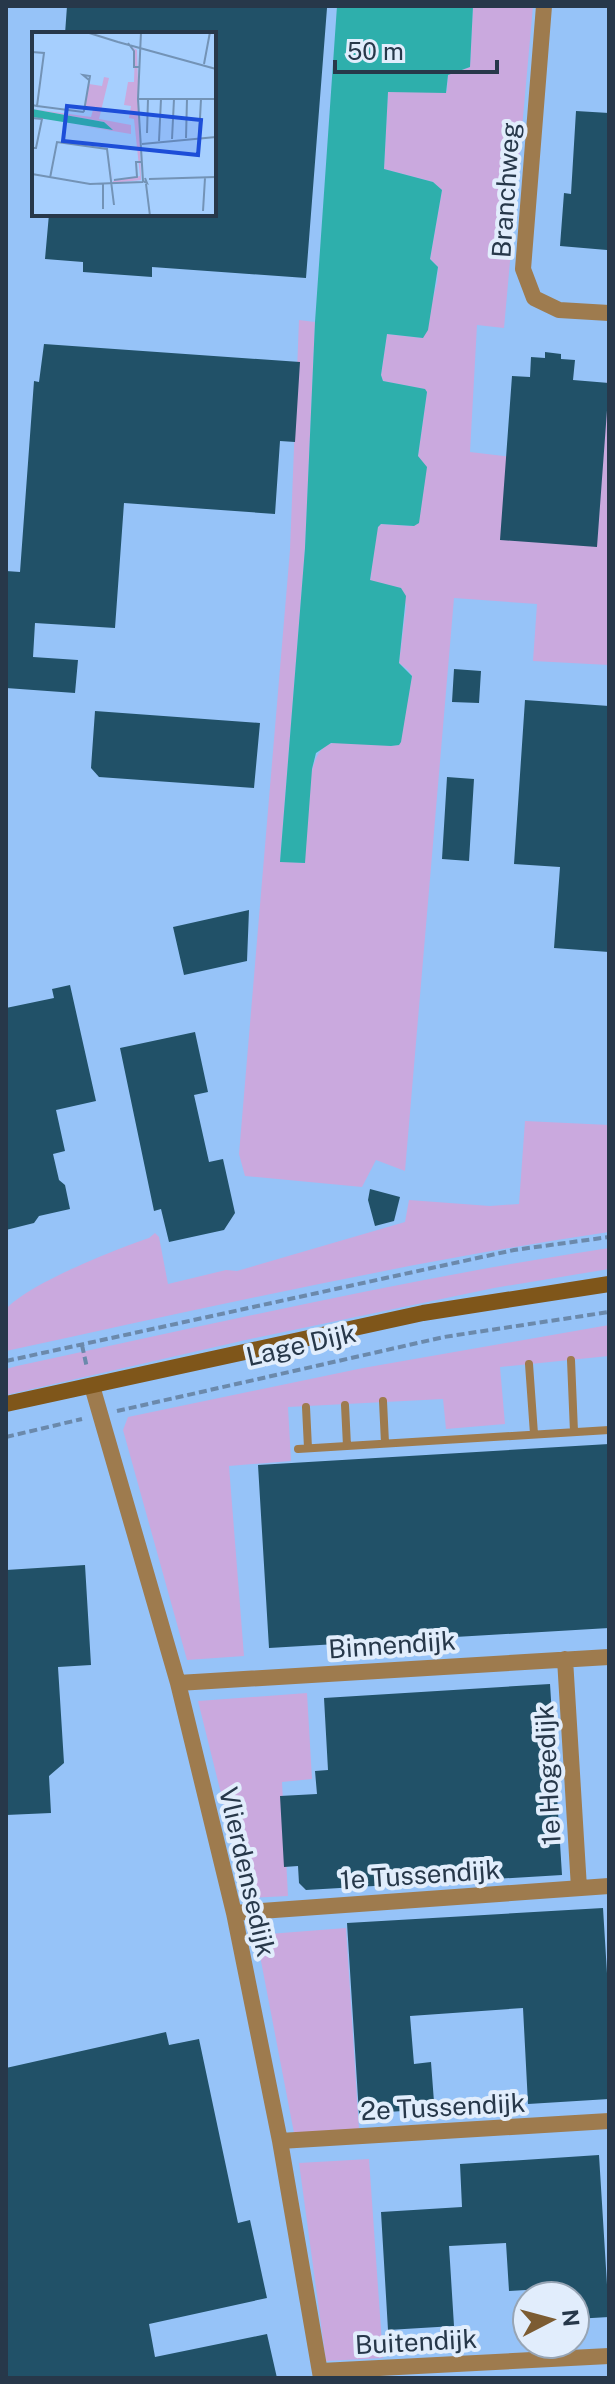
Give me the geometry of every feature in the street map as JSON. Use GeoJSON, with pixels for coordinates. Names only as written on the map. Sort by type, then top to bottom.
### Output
{"type":"FeatureCollection","features":[{"type":"Feature","properties":{"kind":"main road","name":"Lage Dijk"},"geometry":{"type":"LineString","coordinates":[[6,1404],[423,1313],[609,1284]]}},
{"type":"Feature","properties":{"kind":"street","name":"Branchweg"},"geometry":{"type":"LineString","coordinates":[[544,6],[523,269],[534,298],[559,310],[609,313]]}},
{"type":"Feature","properties":{"kind":"street","name":"Vlierdensedijk"},"geometry":{"type":"LineString","coordinates":[[92,1386],[178,1683],[234,1913],[280,2141],[321,2375]]}},
{"type":"Feature","properties":{"kind":"street","name":"Binnendijk"},"geometry":{"type":"LineString","coordinates":[[178,1683],[609,1657]]}},
{"type":"Feature","properties":{"kind":"street","name":"1e Hogedijk"},"geometry":{"type":"LineString","coordinates":[[565,1659],[579,1888]]}},
{"type":"Feature","properties":{"kind":"street","name":"1e Tussendijk"},"geometry":{"type":"LineString","coordinates":[[234,1913],[609,1886]]}},
{"type":"Feature","properties":{"kind":"street","name":"2e Tussendijk"},"geometry":{"type":"LineString","coordinates":[[280,2141],[609,2121]]}},
{"type":"Feature","properties":{"kind":"street","name":"Buitendijk"},"geometry":{"type":"LineString","coordinates":[[321,2375],[609,2356]]}},
{"type":"Feature","properties":{"kind":"lane"},"geometry":{"type":"LineString","coordinates":[[571,1360],[574,1432]]}},
{"type":"Feature","properties":{"kind":"lane"},"geometry":{"type":"LineString","coordinates":[[529,1364],[534,1434]]}},
{"type":"Feature","properties":{"kind":"lane"},"geometry":{"type":"LineString","coordinates":[[383,1401],[385,1443]]}},
{"type":"Feature","properties":{"kind":"lane"},"geometry":{"type":"LineString","coordinates":[[345,1405],[347,1446]]}},
{"type":"Feature","properties":{"kind":"lane"},"geometry":{"type":"LineString","coordinates":[[306,1407],[308,1448]]}},
{"type":"Feature","properties":{"kind":"lane"},"geometry":{"type":"LineString","coordinates":[[298,1449],[609,1430]]}},
{"type":"Feature","properties":{"kind":"path","name":"Lage Dijk"},"geometry":{"type":"LineString","coordinates":[[6,1361],[514,1250],[609,1237]]}},
{"type":"Feature","properties":{"kind":"path","name":"Lage Dijk"},"geometry":{"type":"LineString","coordinates":[[6,1437],[444,1337],[609,1312]]}},
{"type":"Feature","properties":{"kind":"shaded area"},"geometry":{"type":"Polygon","coordinates":[[[6,6],[609,6],[609,2378],[6,2378],[6,6]]]}},
{"type":"Feature","properties":{"kind":"shaded area"},"geometry":{"type":"Polygon","coordinates":[[[337,6],[473,6],[470,67],[448,75],[446,93],[388,92],[384,169],[433,182],[442,190],[430,259],[438,267],[428,330],[423,338],[387,334],[381,375],[383,381],[425,389],[427,392],[418,456],[427,467],[419,523],[414,526],[381,524],[378,527],[370,580],[401,588],[406,596],[399,663],[412,676],[401,742],[391,746],[331,743],[316,753],[305,863],[280,862],[305,548],[315,322],[337,6]]]}},
{"type":"Feature","properties":{"kind":"shaded area"},"geometry":{"type":"Polygon","coordinates":[[[473,6],[533,6],[504,328],[477,325],[470,452],[598,467],[609,359],[609,665],[533,661],[537,604],[454,598],[405,1171],[376,1160],[362,1187],[245,1176],[239,1154],[290,550],[299,320],[315,322],[305,548],[280,861],[304,863],[310,779],[320,751],[335,743],[399,745],[412,676],[399,663],[406,606],[401,588],[370,581],[377,527],[381,524],[414,526],[418,456],[427,392],[383,381],[381,375],[387,334],[423,338],[437,282],[438,267],[430,259],[442,190],[433,182],[384,169],[388,91],[447,91],[448,75],[470,67],[473,6]]]}},
{"type":"Feature","properties":{"kind":"shaded area"},"geometry":{"type":"Polygon","coordinates":[[[525,1121],[609,1125],[609,1232],[382,1271],[6,1351],[6,1309],[18,1299],[73,1268],[155,1233],[159,1237],[168,1284],[226,1270],[237,1271],[405,1222],[409,1200],[490,1206],[519,1204],[525,1121]]]}},
{"type":"Feature","properties":{"kind":"shaded area"},"geometry":{"type":"Polygon","coordinates":[[[609,1248],[609,1269],[494,1288],[250,1339],[6,1395],[6,1369],[17,1366],[386,1287],[609,1248]]]}},
{"type":"Feature","properties":{"kind":"shaded area"},"geometry":{"type":"Polygon","coordinates":[[[609,1325],[609,1356],[500,1367],[505,1424],[446,1429],[443,1399],[288,1407],[291,1461],[229,1466],[244,1656],[187,1660],[123,1430],[128,1417],[363,1368],[609,1325]]]}},
{"type":"Feature","properties":{"kind":"shaded area"},"geometry":{"type":"Polygon","coordinates":[[[307,1693],[312,1779],[282,1782],[288,1896],[247,1898],[198,1701],[307,1693]]]}},
{"type":"Feature","properties":{"kind":"shaded area"},"geometry":{"type":"Polygon","coordinates":[[[346,1928],[359,2129],[294,2133],[256,1935],[346,1928]]]}},
{"type":"Feature","properties":{"kind":"shaded area"},"geometry":{"type":"Polygon","coordinates":[[[369,2159],[383,2358],[326,2361],[299,2163],[369,2159]]]}},
{"type":"Feature","properties":{"kind":"building"},"geometry":{"type":"Polygon","coordinates":[[[67,6],[327,8],[306,278],[152,267],[152,277],[83,272],[83,262],[45,259],[49,216],[216,216],[216,32],[65,32],[67,6]]]}},
{"type":"Feature","properties":{"kind":"building"},"geometry":{"type":"Polygon","coordinates":[[[576,111],[609,113],[607,250],[560,246],[564,193],[571,194],[576,111]]]}},
{"type":"Feature","properties":{"kind":"building"},"geometry":{"type":"Polygon","coordinates":[[[44,344],[300,362],[295,442],[280,441],[275,514],[124,503],[115,628],[35,623],[33,657],[78,660],[75,693],[6,688],[6,571],[20,572],[34,381],[39,382],[44,344]]]}},
{"type":"Feature","properties":{"kind":"building"},"geometry":{"type":"Polygon","coordinates":[[[545,352],[561,354],[561,359],[575,360],[573,380],[609,383],[597,547],[500,540],[512,376],[530,377],[531,357],[545,358],[545,352]]]}},
{"type":"Feature","properties":{"kind":"building"},"geometry":{"type":"Polygon","coordinates":[[[454,669],[481,671],[479,703],[452,702],[454,669]]]}},
{"type":"Feature","properties":{"kind":"building"},"geometry":{"type":"Polygon","coordinates":[[[525,700],[609,706],[609,952],[554,948],[560,867],[514,864],[525,700]]]}},
{"type":"Feature","properties":{"kind":"building"},"geometry":{"type":"Polygon","coordinates":[[[95,711],[260,723],[254,788],[99,777],[91,768],[95,711]]]}},
{"type":"Feature","properties":{"kind":"building"},"geometry":{"type":"Polygon","coordinates":[[[447,777],[474,779],[469,861],[442,859],[447,777]]]}},
{"type":"Feature","properties":{"kind":"building"},"geometry":{"type":"Polygon","coordinates":[[[249,910],[247,961],[184,975],[173,927],[249,910]]]}},
{"type":"Feature","properties":{"kind":"building"},"geometry":{"type":"Polygon","coordinates":[[[70,985],[96,1101],[56,1110],[65,1151],[53,1154],[70,1209],[39,1216],[34,1223],[6,1230],[6,1008],[54,998],[52,989],[70,985]]]}},
{"type":"Feature","properties":{"kind":"building"},"geometry":{"type":"Polygon","coordinates":[[[195,1032],[208,1092],[194,1095],[209,1162],[223,1159],[235,1213],[224,1230],[169,1242],[161,1209],[154,1211],[120,1048],[195,1032]]]}},
{"type":"Feature","properties":{"kind":"building"},"geometry":{"type":"Polygon","coordinates":[[[370,1189],[400,1197],[394,1221],[375,1226],[368,1200],[370,1189]]]}},
{"type":"Feature","properties":{"kind":"building"},"geometry":{"type":"Polygon","coordinates":[[[609,1444],[609,1628],[269,1648],[258,1465],[609,1444]]]}},
{"type":"Feature","properties":{"kind":"building"},"geometry":{"type":"Polygon","coordinates":[[[85,1565],[91,1665],[58,1667],[64,1763],[49,1776],[51,1813],[6,1815],[6,1570],[85,1565]]]}},
{"type":"Feature","properties":{"kind":"building"},"geometry":{"type":"Polygon","coordinates":[[[550,1684],[562,1875],[306,1890],[299,1883],[298,1866],[284,1867],[280,1796],[317,1794],[315,1771],[328,1770],[324,1698],[550,1684]]]}},
{"type":"Feature","properties":{"kind":"building"},"geometry":{"type":"Polygon","coordinates":[[[603,1908],[609,2006],[609,2099],[528,2104],[523,2008],[410,2016],[414,2064],[431,2062],[434,2102],[417,2103],[417,2110],[359,2114],[347,1923],[603,1908]]]}},
{"type":"Feature","properties":{"kind":"building"},"geometry":{"type":"Polygon","coordinates":[[[166,2032],[169,2045],[199,2039],[238,2223],[250,2220],[267,2298],[149,2324],[155,2357],[267,2334],[277,2378],[6,2378],[6,2068],[166,2032]]]}},
{"type":"Feature","properties":{"kind":"building"},"geometry":{"type":"Polygon","coordinates":[[[599,2155],[609,2317],[591,2318],[591,2280],[511,2280],[509,2291],[506,2243],[449,2246],[454,2326],[388,2330],[381,2212],[462,2207],[460,2164],[599,2155]]]}}]}
